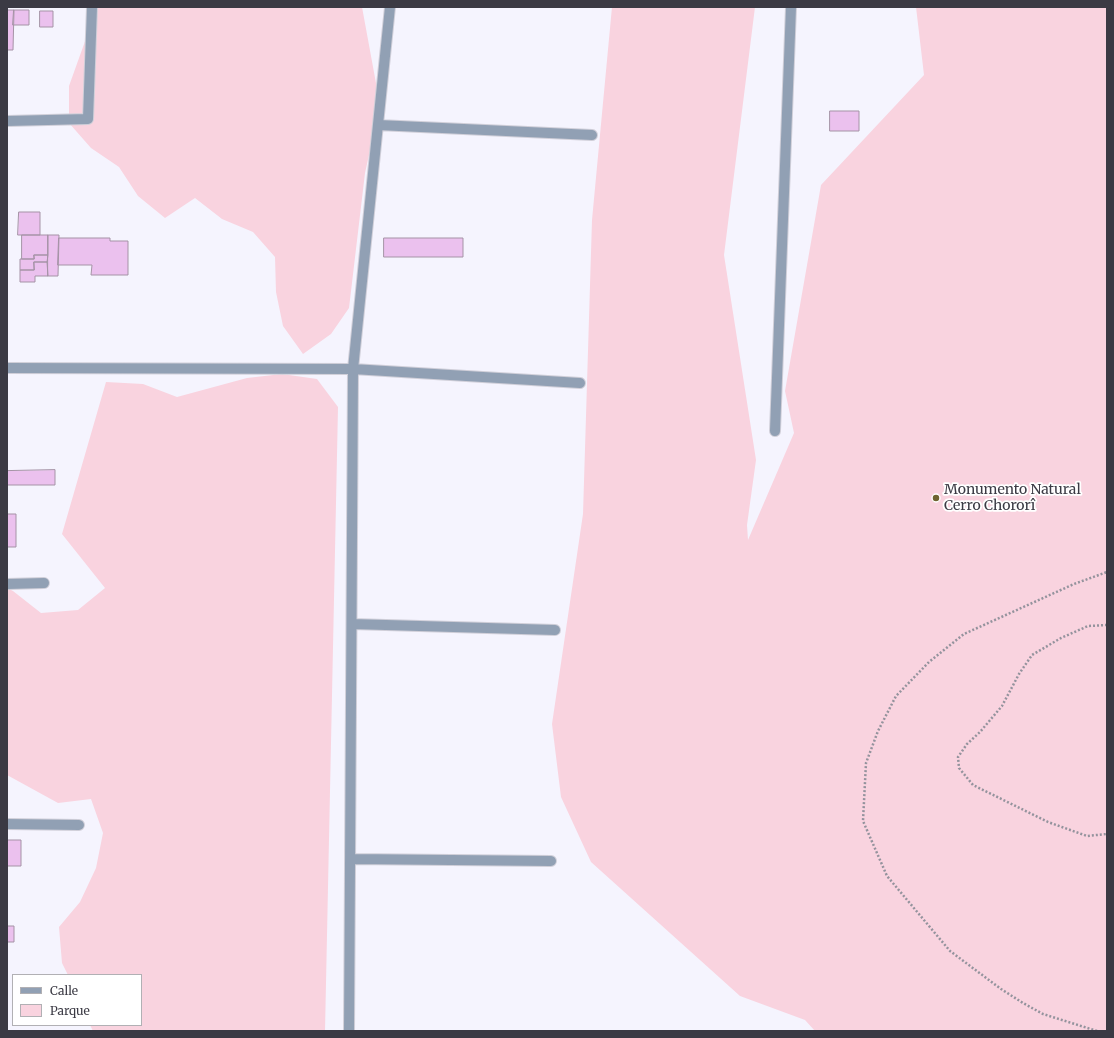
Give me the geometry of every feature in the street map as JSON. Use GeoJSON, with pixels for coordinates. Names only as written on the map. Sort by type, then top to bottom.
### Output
{"type":"FeatureCollection","features":[{"type":"Feature","properties":{"kind":"street"},"geometry":{"type":"LineString","coordinates":[[7,121],[88,119],[92,7]]}},
{"type":"Feature","properties":{"kind":"street"},"geometry":{"type":"LineString","coordinates":[[349,1031],[353,369],[390,7]]}},
{"type":"Feature","properties":{"kind":"street"},"geometry":{"type":"LineString","coordinates":[[775,431],[790,7]]}},
{"type":"Feature","properties":{"kind":"street"},"geometry":{"type":"LineString","coordinates":[[378,125],[592,135]]}},
{"type":"Feature","properties":{"kind":"street"},"geometry":{"type":"LineString","coordinates":[[7,368],[353,369],[580,383]]}},
{"type":"Feature","properties":{"kind":"street"},"geometry":{"type":"LineString","coordinates":[[7,584],[44,583]]}},
{"type":"Feature","properties":{"kind":"street"},"geometry":{"type":"LineString","coordinates":[[352,624],[555,630]]}},
{"type":"Feature","properties":{"kind":"street"},"geometry":{"type":"LineString","coordinates":[[7,824],[79,825]]}},
{"type":"Feature","properties":{"kind":"street"},"geometry":{"type":"LineString","coordinates":[[351,859],[551,861]]}},
{"type":"Feature","properties":{"kind":"path"},"geometry":{"type":"LineString","coordinates":[[1097,1031],[1043,1014],[1024,1004],[950,951],[887,876],[863,821],[866,763],[878,731],[896,696],[928,662],[964,634],[1074,584],[1107,572]]}},
{"type":"Feature","properties":{"kind":"path"},"geometry":{"type":"LineString","coordinates":[[1107,625],[1088,626],[1061,638],[1032,655],[1019,674],[1002,706],[980,732],[967,744],[958,757],[959,768],[973,785],[1048,822],[1087,836],[1107,834]]}},
{"type":"Feature","properties":{"kind":"green space"},"geometry":{"type":"Polygon","coordinates":[[[91,7],[362,7],[380,105],[365,173],[349,308],[331,334],[303,354],[283,326],[276,292],[275,257],[253,232],[222,219],[195,198],[165,218],[138,196],[119,167],[91,148],[69,123],[69,86],[93,19],[91,7]]]}},
{"type":"Feature","properties":{"kind":"green space"},"geometry":{"type":"Polygon","coordinates":[[[612,7],[755,7],[724,255],[756,460],[747,525],[748,540],[794,433],[785,391],[821,185],[924,75],[916,7],[1107,7],[1107,1031],[815,1031],[805,1020],[740,996],[591,862],[561,797],[552,724],[583,514],[592,220],[612,7]]]}},
{"type":"Feature","properties":{"kind":"green space"},"geometry":{"type":"Polygon","coordinates":[[[282,374],[317,379],[338,407],[325,1031],[93,1031],[90,1026],[142,1026],[142,974],[68,974],[62,963],[59,927],[80,902],[96,868],[103,833],[91,799],[58,803],[7,775],[7,588],[41,613],[78,610],[105,588],[62,534],[106,382],[143,384],[177,397],[247,378],[282,374]]]}},
{"type":"Feature","properties":{"kind":"building"},"geometry":{"type":"Polygon","coordinates":[[[7,10],[14,10],[13,50],[7,50],[7,10]]]}},
{"type":"Feature","properties":{"kind":"building"},"geometry":{"type":"Polygon","coordinates":[[[14,10],[29,10],[29,25],[13,25],[14,10]]]}},
{"type":"Feature","properties":{"kind":"building"},"geometry":{"type":"Polygon","coordinates":[[[40,11],[53,11],[53,27],[40,27],[40,11]]]}},
{"type":"Feature","properties":{"kind":"building"},"geometry":{"type":"Polygon","coordinates":[[[830,111],[859,111],[859,131],[830,131],[830,111]]]}},
{"type":"Feature","properties":{"kind":"building"},"geometry":{"type":"Polygon","coordinates":[[[19,212],[40,212],[40,235],[18,235],[19,212]]]}},
{"type":"Feature","properties":{"kind":"building"},"geometry":{"type":"Polygon","coordinates":[[[22,235],[48,235],[48,255],[34,255],[34,259],[22,259],[22,235]]]}},
{"type":"Feature","properties":{"kind":"building"},"geometry":{"type":"Polygon","coordinates":[[[48,235],[59,235],[58,276],[48,276],[48,235]]]}},
{"type":"Feature","properties":{"kind":"building"},"geometry":{"type":"Polygon","coordinates":[[[59,238],[110,238],[110,241],[128,241],[128,275],[91,275],[92,265],[58,265],[59,238]]]}},
{"type":"Feature","properties":{"kind":"building"},"geometry":{"type":"Polygon","coordinates":[[[384,238],[463,238],[463,257],[384,257],[384,238]]]}},
{"type":"Feature","properties":{"kind":"building"},"geometry":{"type":"Polygon","coordinates":[[[34,255],[48,255],[47,262],[34,262],[34,270],[20,270],[20,259],[34,259],[34,255]]]}},
{"type":"Feature","properties":{"kind":"building"},"geometry":{"type":"Polygon","coordinates":[[[34,262],[47,262],[48,276],[35,276],[35,282],[20,282],[20,270],[34,270],[34,262]]]}},
{"type":"Feature","properties":{"kind":"building"},"geometry":{"type":"Polygon","coordinates":[[[55,470],[55,485],[7,485],[7,471],[55,470]]]}},
{"type":"Feature","properties":{"kind":"building"},"geometry":{"type":"Polygon","coordinates":[[[7,514],[16,514],[16,547],[7,547],[7,514]]]}},
{"type":"Feature","properties":{"kind":"building"},"geometry":{"type":"Polygon","coordinates":[[[7,840],[21,840],[21,866],[7,866],[7,840]]]}},
{"type":"Feature","properties":{"kind":"building"},"geometry":{"type":"Polygon","coordinates":[[[7,926],[14,926],[14,942],[7,942],[7,926]]]}},
{"type":"Feature","properties":{"kind":"place","name":"Monumento Natural Cerro Chororî"},"geometry":{"type":"Point","coordinates":[936,498]}}]}
